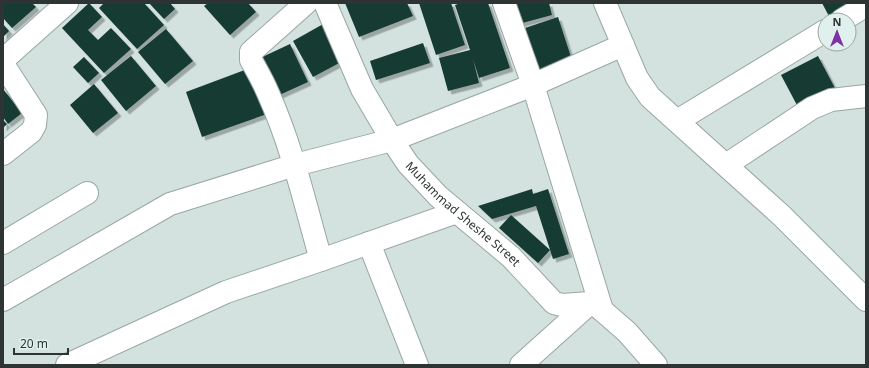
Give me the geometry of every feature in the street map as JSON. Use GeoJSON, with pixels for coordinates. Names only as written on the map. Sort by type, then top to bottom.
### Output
{"type":"FeatureCollection","features":[{"type":"Feature","properties":{"kind":"street"},"geometry":{"type":"LineString","coordinates":[[3,60],[68,3]]}},
{"type":"Feature","properties":{"kind":"street"},"geometry":{"type":"LineString","coordinates":[[306,3],[250,55],[251,60],[268,91],[295,165],[321,260]]}},
{"type":"Feature","properties":{"kind":"street","name":"Muhammad Sheshe Street"},"geometry":{"type":"LineString","coordinates":[[325,3],[362,90],[408,164],[438,196],[511,257],[554,303],[562,305],[596,306]]}},
{"type":"Feature","properties":{"kind":"street"},"geometry":{"type":"LineString","coordinates":[[504,3],[533,85],[596,306],[627,332],[656,365]]}},
{"type":"Feature","properties":{"kind":"street"},"geometry":{"type":"LineString","coordinates":[[604,3],[637,78],[650,97],[863,290]]}},
{"type":"Feature","properties":{"kind":"street"},"geometry":{"type":"LineString","coordinates":[[677,121],[817,35]]}},
{"type":"Feature","properties":{"kind":"street"},"geometry":{"type":"LineString","coordinates":[[3,300],[165,207],[181,200],[295,165],[392,140],[533,85],[623,45]]}},
{"type":"Feature","properties":{"kind":"street"},"geometry":{"type":"LineString","coordinates":[[3,64],[36,115],[35,125],[31,132],[3,154]]}},
{"type":"Feature","properties":{"kind":"street"},"geometry":{"type":"LineString","coordinates":[[726,165],[817,105],[831,100],[866,96]]}},
{"type":"Feature","properties":{"kind":"street"},"geometry":{"type":"LineString","coordinates":[[3,243],[87,193]]}},
{"type":"Feature","properties":{"kind":"street"},"geometry":{"type":"LineString","coordinates":[[67,365],[226,292],[457,212]]}},
{"type":"Feature","properties":{"kind":"street"},"geometry":{"type":"LineString","coordinates":[[369,243],[417,365]]}},
{"type":"Feature","properties":{"kind":"street"},"geometry":{"type":"LineString","coordinates":[[521,365],[596,306]]}},
{"type":"Feature","properties":{"kind":"building"},"geometry":{"type":"Polygon","coordinates":[[[3,3],[32,3],[36,7],[12,28],[3,18],[3,3]]]}},
{"type":"Feature","properties":{"kind":"building"},"geometry":{"type":"Polygon","coordinates":[[[89,3],[102,17],[88,30],[98,40],[111,28],[131,49],[104,73],[62,28],[89,3]]]}},
{"type":"Feature","properties":{"kind":"building"},"geometry":{"type":"Polygon","coordinates":[[[104,3],[144,3],[164,25],[137,49],[99,8],[104,3]]]}},
{"type":"Feature","properties":{"kind":"building"},"geometry":{"type":"Polygon","coordinates":[[[149,3],[170,3],[175,9],[164,19],[149,3]]]}},
{"type":"Feature","properties":{"kind":"building"},"geometry":{"type":"Polygon","coordinates":[[[208,3],[248,3],[256,12],[230,35],[204,6],[208,3]]]}},
{"type":"Feature","properties":{"kind":"building"},"geometry":{"type":"Polygon","coordinates":[[[345,3],[407,3],[413,16],[359,37],[345,3]]]}},
{"type":"Feature","properties":{"kind":"building"},"geometry":{"type":"Polygon","coordinates":[[[419,3],[451,3],[465,45],[436,55],[419,3]]]}},
{"type":"Feature","properties":{"kind":"building"},"geometry":{"type":"Polygon","coordinates":[[[461,3],[488,3],[510,68],[479,78],[473,59],[479,83],[448,91],[439,58],[470,50],[455,5],[461,3]]]}},
{"type":"Feature","properties":{"kind":"building"},"geometry":{"type":"Polygon","coordinates":[[[509,3],[549,3],[552,15],[515,25],[509,3]]]}},
{"type":"Feature","properties":{"kind":"building"},"geometry":{"type":"Polygon","coordinates":[[[822,3],[851,3],[840,12],[827,12],[822,3]]]}},
{"type":"Feature","properties":{"kind":"building"},"geometry":{"type":"Polygon","coordinates":[[[558,17],[572,60],[539,71],[525,28],[558,17]]]}},
{"type":"Feature","properties":{"kind":"building"},"geometry":{"type":"Polygon","coordinates":[[[325,23],[345,60],[313,77],[293,41],[325,23]]]}},
{"type":"Feature","properties":{"kind":"building"},"geometry":{"type":"Polygon","coordinates":[[[3,24],[9,31],[3,37],[3,24]]]}},
{"type":"Feature","properties":{"kind":"building"},"geometry":{"type":"Polygon","coordinates":[[[166,29],[193,61],[165,84],[138,52],[166,29]]]}},
{"type":"Feature","properties":{"kind":"building"},"geometry":{"type":"Polygon","coordinates":[[[423,43],[430,63],[376,80],[370,61],[423,43]]]}},
{"type":"Feature","properties":{"kind":"building"},"geometry":{"type":"Polygon","coordinates":[[[290,44],[308,82],[275,97],[258,59],[290,44]]]}},
{"type":"Feature","properties":{"kind":"building"},"geometry":{"type":"Polygon","coordinates":[[[131,56],[156,86],[126,111],[101,80],[131,56]]]}},
{"type":"Feature","properties":{"kind":"building"},"geometry":{"type":"Polygon","coordinates":[[[818,56],[836,90],[799,109],[781,75],[818,56]]]}},
{"type":"Feature","properties":{"kind":"building"},"geometry":{"type":"Polygon","coordinates":[[[84,57],[99,73],[88,83],[73,67],[84,57]]]}},
{"type":"Feature","properties":{"kind":"building"},"geometry":{"type":"Polygon","coordinates":[[[250,68],[267,114],[202,137],[186,92],[250,68]]]}},
{"type":"Feature","properties":{"kind":"building"},"geometry":{"type":"Polygon","coordinates":[[[94,84],[118,113],[93,133],[70,105],[94,84]]]}},
{"type":"Feature","properties":{"kind":"building"},"geometry":{"type":"Polygon","coordinates":[[[3,89],[22,113],[8,124],[3,117],[3,89]]]}},
{"type":"Feature","properties":{"kind":"building"},"geometry":{"type":"Polygon","coordinates":[[[3,120],[7,124],[3,128],[3,120]]]}},
{"type":"Feature","properties":{"kind":"building"},"geometry":{"type":"Polygon","coordinates":[[[532,189],[533,194],[548,189],[569,254],[553,259],[536,206],[492,219],[478,206],[532,189]]]}},
{"type":"Feature","properties":{"kind":"building"},"geometry":{"type":"Polygon","coordinates":[[[511,215],[550,250],[538,263],[499,228],[511,215]]]}}]}
